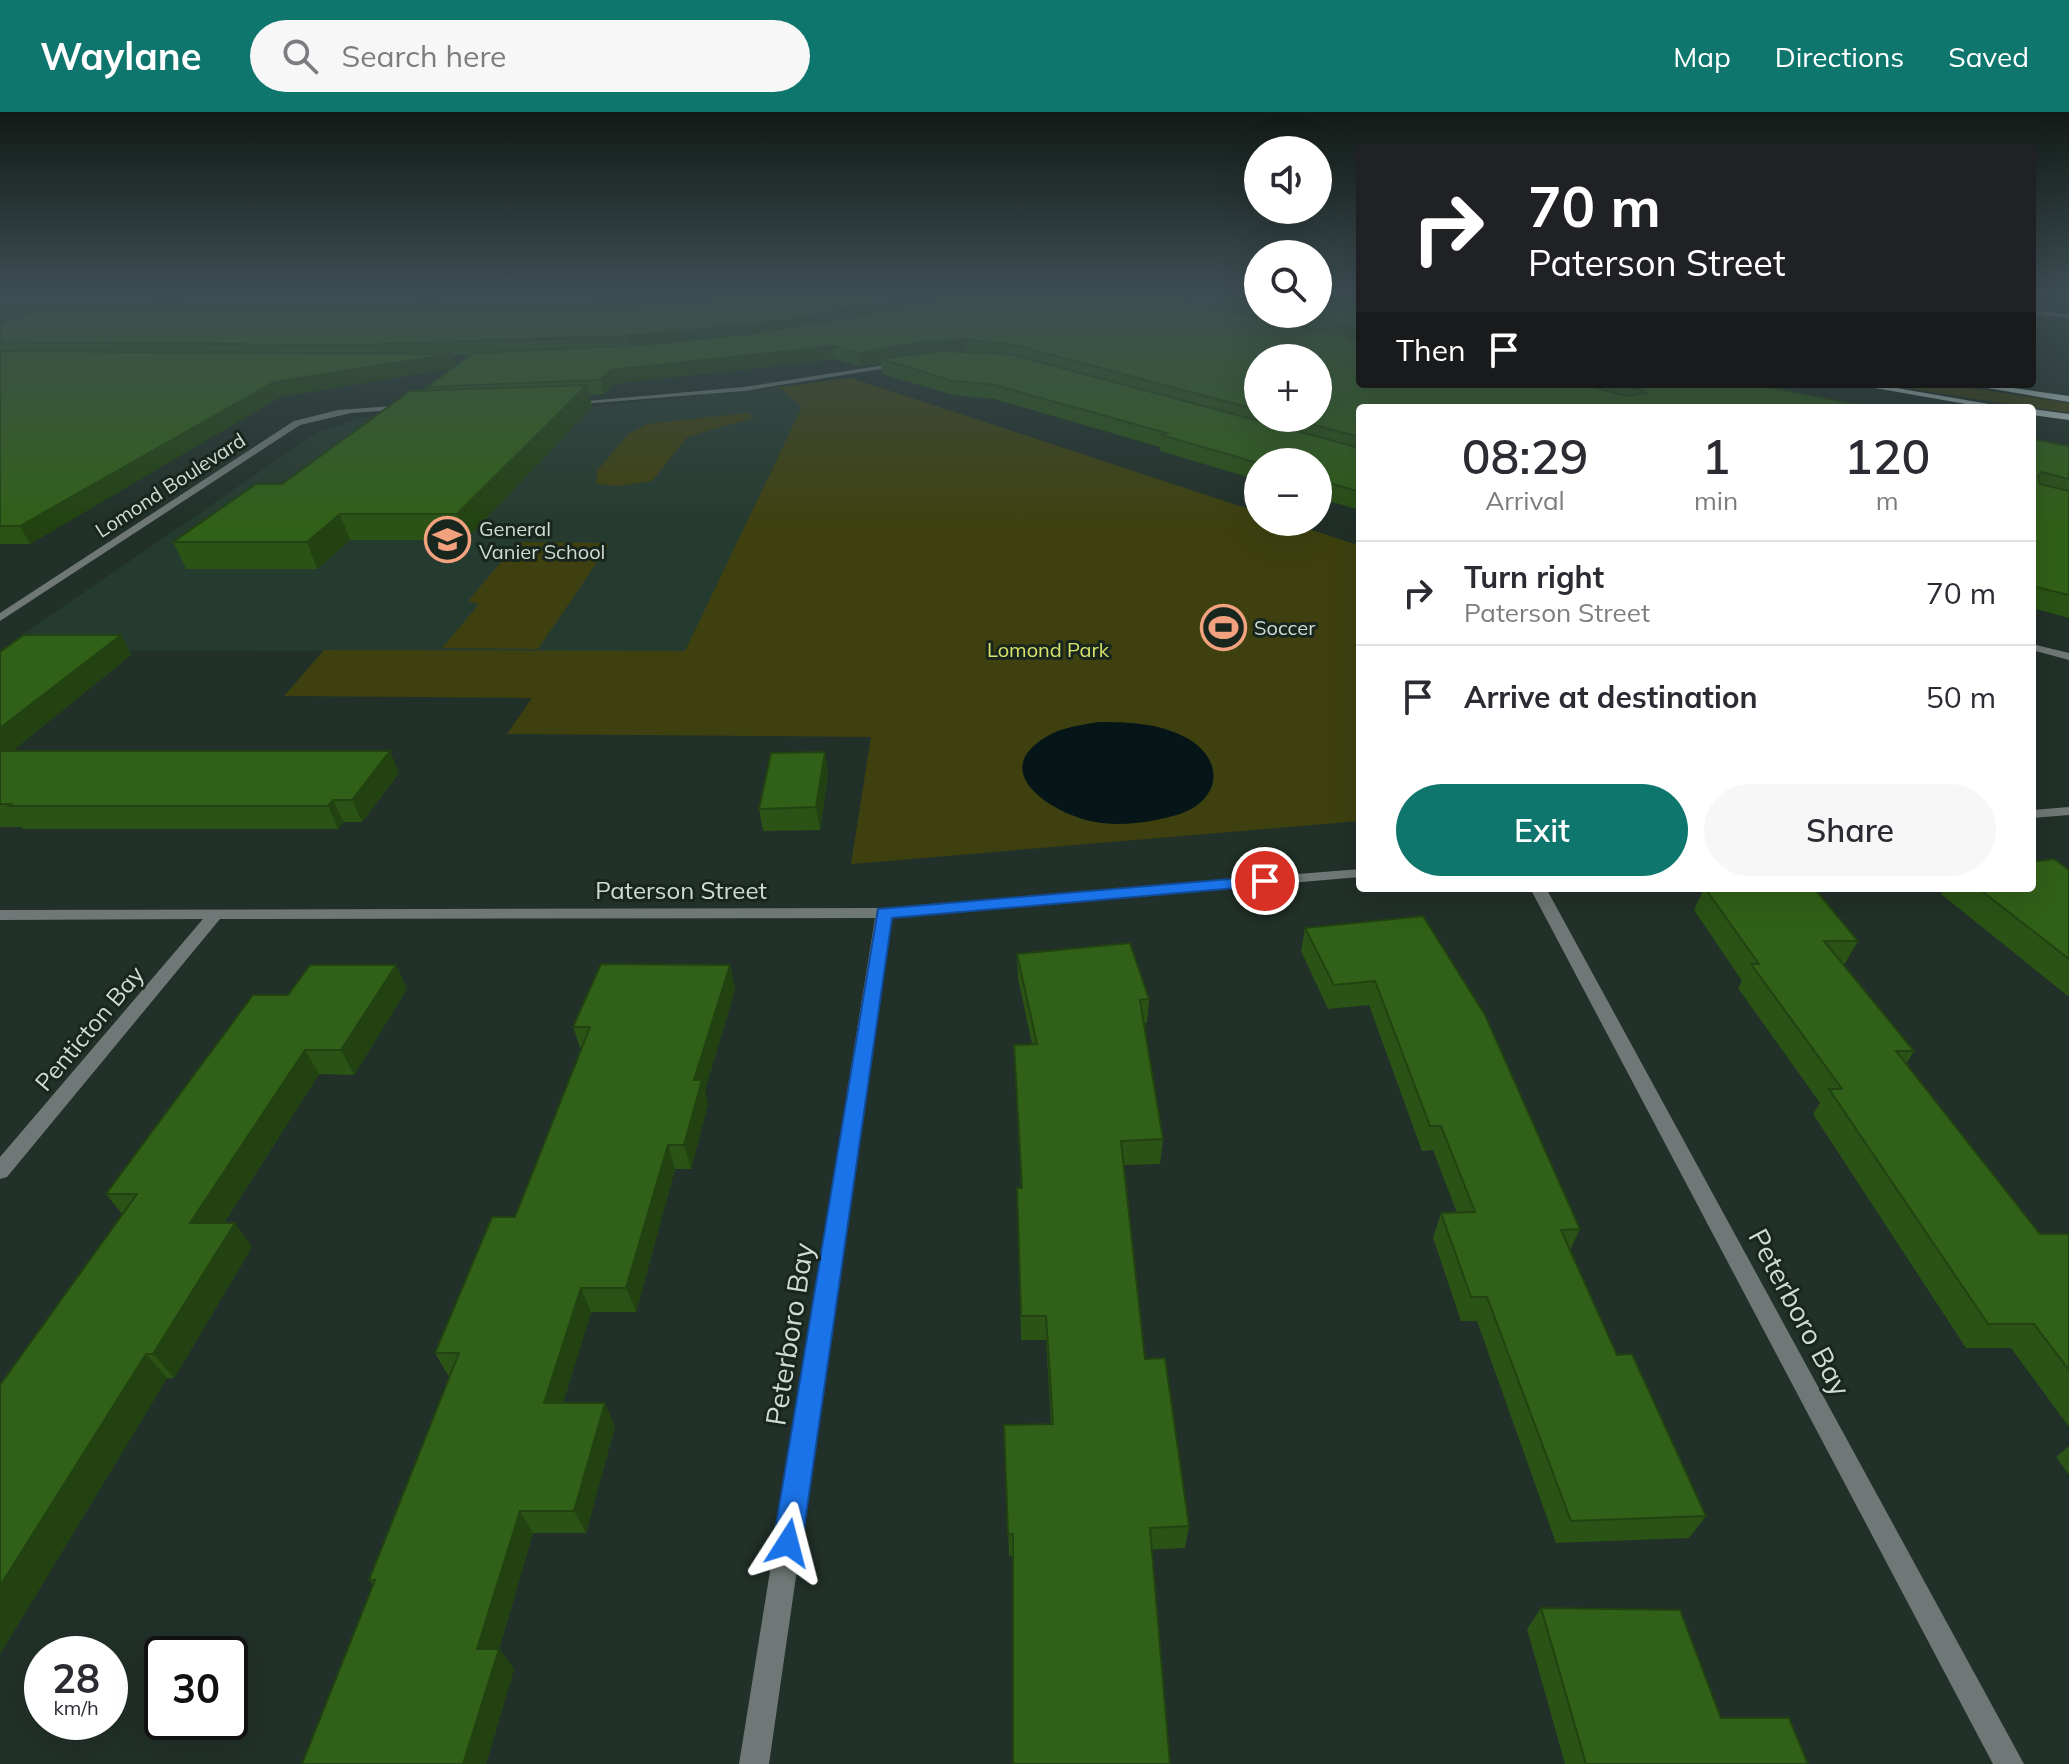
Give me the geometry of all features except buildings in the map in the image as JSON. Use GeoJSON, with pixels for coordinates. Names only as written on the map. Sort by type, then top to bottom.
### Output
{"type":"FeatureCollection","features":[{"type":"Feature","properties":{"kind":"main road"},"geometry":{"type":"LineString","coordinates":[[1881,388],[1982,404]]}},
{"type":"Feature","properties":{"kind":"main road"},"geometry":{"type":"LineString","coordinates":[[1995,388],[2069,399]]}},
{"type":"Feature","properties":{"kind":"main road"},"geometry":{"type":"LineString","coordinates":[[2036,413],[2069,417]]}},
{"type":"Feature","properties":{"kind":"street"},"geometry":{"type":"LineString","coordinates":[[564,403],[744,389],[858,371]]}},
{"type":"Feature","properties":{"kind":"street","name":"Lomond Boulevard"},"geometry":{"type":"LineString","coordinates":[[0,618],[297,423],[326,413],[416,407]]}},
{"type":"Feature","properties":{"kind":"street"},"geometry":{"type":"LineString","coordinates":[[2036,648],[2069,657]]}},
{"type":"Feature","properties":{"kind":"street"},"geometry":{"type":"LineString","coordinates":[[2036,814],[2069,811]]}},
{"type":"Feature","properties":{"kind":"street","name":"Paterson Street"},"geometry":{"type":"LineString","coordinates":[[0,915],[884,913],[1356,873]]}},
{"type":"Feature","properties":{"kind":"street","name":"Peterboro Bay"},"geometry":{"type":"LineString","coordinates":[[1540,892],[2009,1764]]}},
{"type":"Feature","properties":{"kind":"street","name":"Peterboro Bay"},"geometry":{"type":"LineString","coordinates":[[754,1764],[884,913]]}},
{"type":"Feature","properties":{"kind":"street","name":"Penticton Bay"},"geometry":{"type":"LineString","coordinates":[[0,1171],[214,916]]}},
{"type":"Feature","properties":{"kind":"shaded area","name":"General Vanier School"},"geometry":{"type":"Polygon","coordinates":[[[779,387],[803,406],[685,652],[0,650],[316,433],[365,417],[575,408],[779,387]]]}},
{"type":"Feature","properties":{"kind":"shaded area"},"geometry":{"type":"Polygon","coordinates":[[[1099,722],[1153,726],[1183,736],[1197,745],[1207,755],[1212,767],[1210,789],[1203,800],[1177,815],[1120,824],[1071,815],[1056,808],[1030,788],[1024,776],[1023,763],[1030,750],[1052,734],[1099,722]]]}},
{"type":"Feature","properties":{"kind":"green space","name":"Lomond Park"},"geometry":{"type":"Polygon","coordinates":[[[851,378],[1244,507],[1244,536],[1330,536],[1356,545],[1356,821],[851,864],[871,737],[507,734],[532,698],[284,696],[324,650],[685,651],[802,407],[779,387],[851,378]]]}},
{"type":"Feature","properties":{"kind":"green space"},"geometry":{"type":"Polygon","coordinates":[[[1906,388],[1970,388],[2069,403],[2069,413],[2036,408],[2036,404],[2010,404],[1906,388]]]}},
{"type":"Feature","properties":{"kind":"green space"},"geometry":{"type":"Polygon","coordinates":[[[747,413],[753,418],[687,437],[652,481],[618,486],[596,484],[597,471],[627,435],[647,424],[747,413]]]}},
{"type":"Feature","properties":{"kind":"green space"},"geometry":{"type":"Polygon","coordinates":[[[518,542],[610,543],[538,649],[442,648],[479,604],[468,601],[518,542]]]}},
{"type":"Feature","properties":{"kind":"place","name":"General Vanier School"},"geometry":{"type":"Point","coordinates":[448,540]}},
{"type":"Feature","properties":{"kind":"place","name":"Soccer"},"geometry":{"type":"Point","coordinates":[1223,627]}},
{"type":"Feature","properties":{"kind":"route"},"geometry":{"type":"LineString","coordinates":[[788,1543],[884,913],[1265,881]]}}]}
